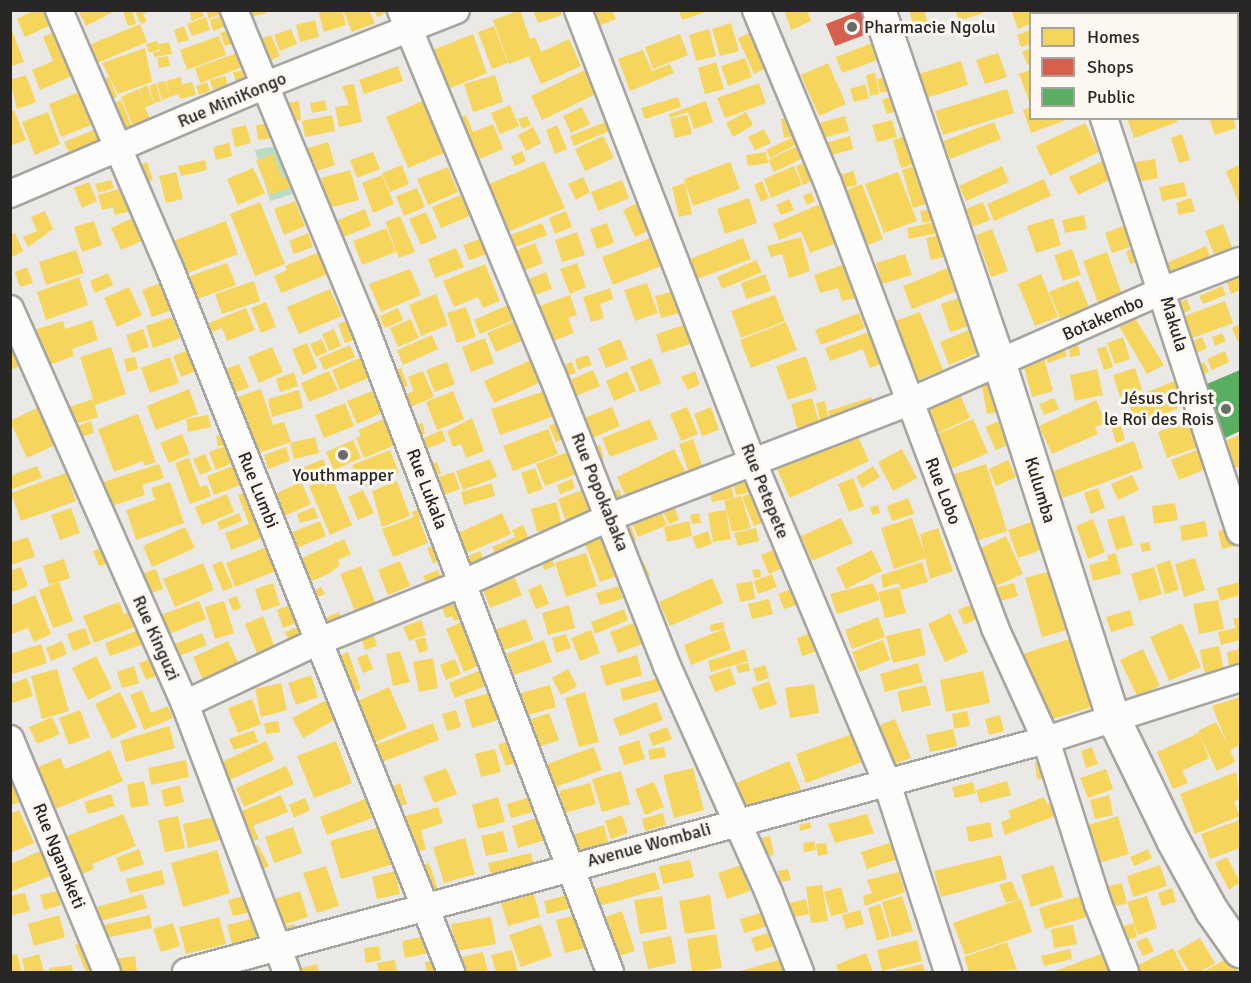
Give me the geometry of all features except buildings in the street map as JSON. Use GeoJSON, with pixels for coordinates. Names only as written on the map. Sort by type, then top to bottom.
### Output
{"type":"FeatureCollection","features":[{"type":"Feature","properties":{"kind":"street","name":"Rue Lumbi"},"geometry":{"type":"LineString","coordinates":[[59,10],[427,906],[451,972]]}},
{"type":"Feature","properties":{"kind":"street","name":"Rue Lukala"},"geometry":{"type":"LineString","coordinates":[[234,10],[266,85],[464,584],[573,866],[610,972]]}},
{"type":"Feature","properties":{"kind":"street","name":"Rue MiniKongo"},"geometry":{"type":"LineString","coordinates":[[10,194],[266,85],[405,20],[456,10]]}},
{"type":"Feature","properties":{"kind":"street","name":"Rue Petepete"},"geometry":{"type":"LineString","coordinates":[[578,10],[752,460],[887,783],[948,972]]}},
{"type":"Feature","properties":{"kind":"street","name":"Rue Lobo"},"geometry":{"type":"LineString","coordinates":[[756,10],[828,183],[995,628],[1046,740],[1098,904],[1125,972]]}},
{"type":"Feature","properties":{"kind":"street","name":"Kulumba"},"geometry":{"type":"LineString","coordinates":[[879,10],[1000,365],[1113,717],[1212,911],[1240,951]]}},
{"type":"Feature","properties":{"kind":"street","name":"Rue Popokabaka"},"geometry":{"type":"LineString","coordinates":[[405,20],[610,517],[667,666],[737,821],[800,972]]}},
{"type":"Feature","properties":{"kind":"street","name":"Makula"},"geometry":{"type":"LineString","coordinates":[[1105,120],[1164,290],[1240,531]]}},
{"type":"Feature","properties":{"kind":"street","name":"Botakembo"},"geometry":{"type":"LineString","coordinates":[[185,704],[317,642],[464,584],[610,517],[752,460],[909,402],[1000,365],[1164,290],[1240,261]]}},
{"type":"Feature","properties":{"kind":"street","name":"Rue Kinguzi"},"geometry":{"type":"LineString","coordinates":[[10,309],[185,704],[287,972]]}},
{"type":"Feature","properties":{"kind":"street","name":"Avenue Wombali"},"geometry":{"type":"LineString","coordinates":[[186,972],[737,821],[1046,740],[1240,678]]}},
{"type":"Feature","properties":{"kind":"street","name":"Rue Nganaketi"},"geometry":{"type":"LineString","coordinates":[[10,739],[106,972]]}},
{"type":"Feature","properties":{"kind":"green space"},"geometry":{"type":"Polygon","coordinates":[[[288,144],[305,190],[270,201],[255,150],[288,144]]]}},
{"type":"Feature","properties":{"kind":"place","name":"Pharmacie Ngolu"},"geometry":{"type":"Point","coordinates":[852,27]}},
{"type":"Feature","properties":{"kind":"place","name":"Jésus Christ le Roi des Rois"},"geometry":{"type":"Point","coordinates":[1226,409]}},
{"type":"Feature","properties":{"kind":"place","name":"Youthmapper"},"geometry":{"type":"Point","coordinates":[343,455]}}]}
